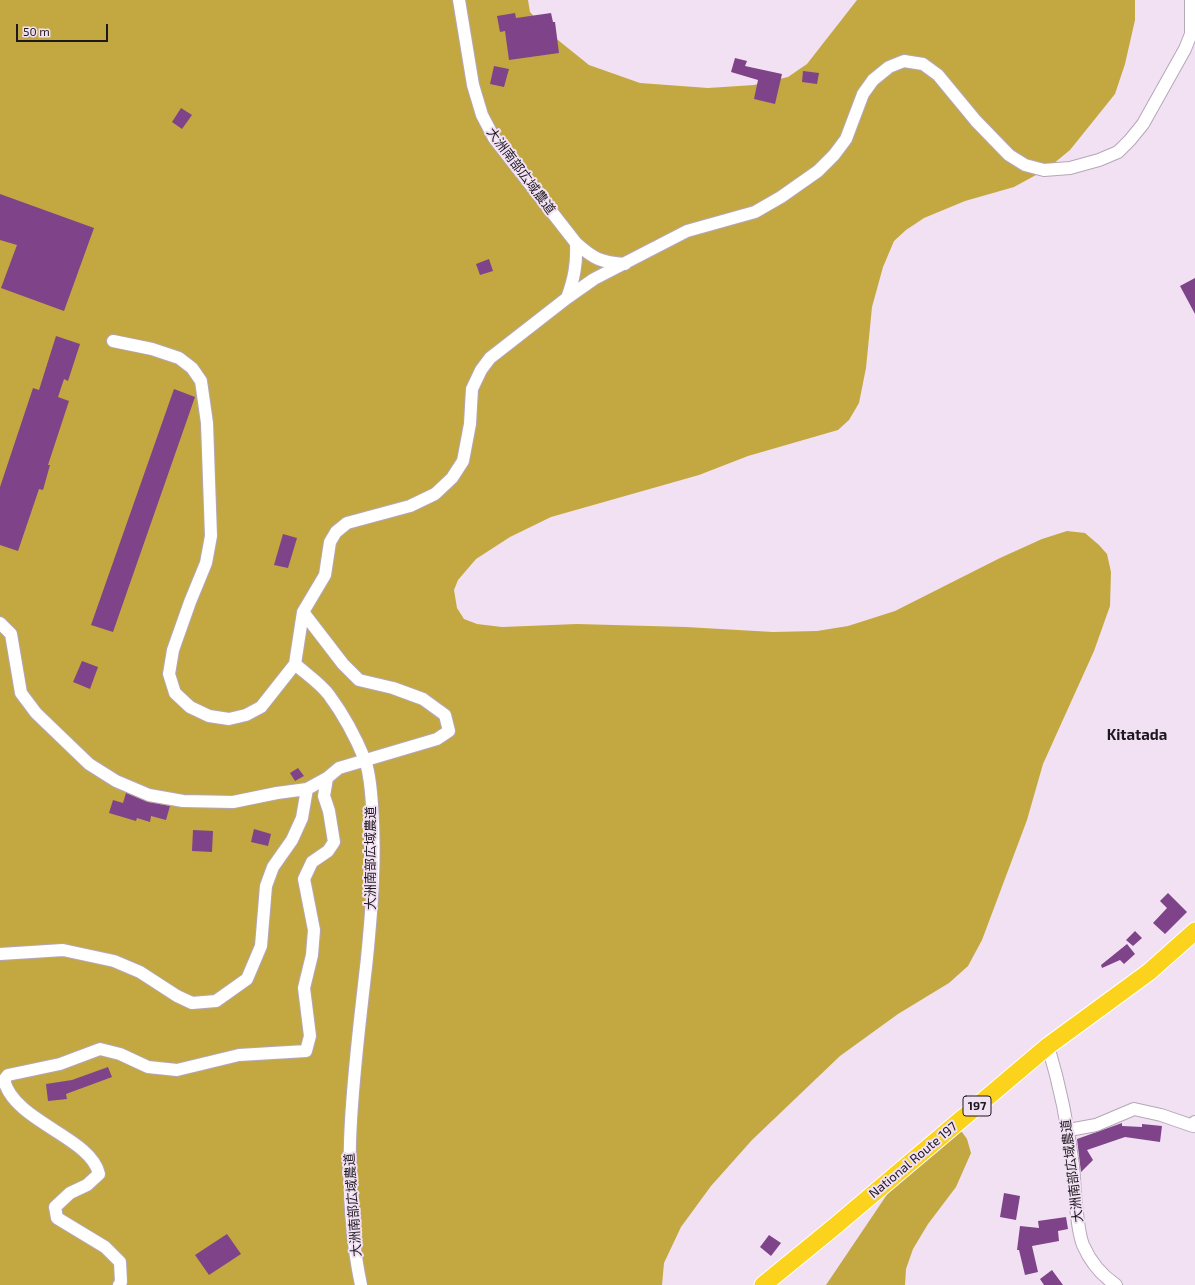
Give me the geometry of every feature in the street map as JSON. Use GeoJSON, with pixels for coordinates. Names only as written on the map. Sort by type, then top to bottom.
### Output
{"type":"FeatureCollection","features":[{"type":"Feature","properties":{"kind":"highway","name":"National Route 197"},"geometry":{"type":"LineString","coordinates":[[763,1285],[834,1228],[1048,1046],[1149,972],[1195,931]]}},
{"type":"Feature","properties":{"kind":"street","name":"大洲南部広域農道"},"geometry":{"type":"LineString","coordinates":[[459,0],[473,85],[482,115],[494,138],[576,243],[590,256],[605,262],[626,264]]}},
{"type":"Feature","properties":{"kind":"street"},"geometry":{"type":"LineString","coordinates":[[113,341],[152,349],[179,358],[192,368],[201,381],[207,423],[211,536],[206,563],[173,650],[169,674],[176,693],[190,707],[209,716],[228,719],[246,715],[261,707],[295,664],[303,612],[325,575],[330,542],[336,532],[347,523],[410,506],[436,494],[452,478],[463,460],[470,424],[472,389],[481,370],[490,358],[567,298],[594,280],[687,231],[755,212],[781,197],[818,171],[834,156],[846,139],[863,94],[873,80],[889,66],[904,61],[923,64],[938,75],[976,121],[1009,155],[1025,165],[1044,170],[1070,168],[1099,160],[1118,152],[1143,124],[1185,49],[1191,34],[1191,0]]}},
{"type":"Feature","properties":{"kind":"street"},"geometry":{"type":"LineString","coordinates":[[567,298],[575,276],[577,261],[576,243]]}},
{"type":"Feature","properties":{"kind":"street"},"geometry":{"type":"LineString","coordinates":[[0,623],[11,634],[22,693],[36,713],[89,764],[116,781],[149,795],[183,801],[233,802],[277,793],[307,789],[327,778],[339,768],[437,739],[449,731],[446,715],[423,699],[393,688],[359,680],[342,664],[303,612]]}},
{"type":"Feature","properties":{"kind":"street","name":"大洲南部広域農道"},"geometry":{"type":"LineString","coordinates":[[295,664],[328,694],[346,722],[365,761],[370,787],[374,832],[372,907],[350,1120],[349,1174],[358,1269],[362,1285]]}},
{"type":"Feature","properties":{"kind":"street"},"geometry":{"type":"LineString","coordinates":[[119,1285],[121,1282],[120,1262],[105,1247],[57,1218],[55,1207],[70,1193],[88,1185],[99,1174],[97,1166],[84,1152],[32,1115],[7,1091],[4,1080],[8,1076],[60,1064],[100,1049],[120,1054],[148,1066],[177,1070],[240,1055],[306,1051],[310,1036],[304,988],[312,955],[314,930],[304,879],[312,862],[328,851],[334,842],[329,811],[324,796],[327,778]]}},
{"type":"Feature","properties":{"kind":"street"},"geometry":{"type":"LineString","coordinates":[[0,954],[63,950],[85,954],[114,961],[140,972],[177,996],[192,1003],[216,1001],[247,979],[261,946],[266,886],[272,867],[292,840],[302,818],[307,789]]}},
{"type":"Feature","properties":{"kind":"street","name":"大洲南部広域農道"},"geometry":{"type":"LineString","coordinates":[[1048,1046],[1060,1086],[1069,1130],[1078,1222],[1083,1244],[1095,1266],[1116,1285]]}},
{"type":"Feature","properties":{"kind":"street"},"geometry":{"type":"LineString","coordinates":[[1069,1130],[1096,1125],[1134,1109],[1161,1115],[1192,1126],[1195,1122]]}},
{"type":"Feature","properties":{"kind":"shaded area"},"geometry":{"type":"Polygon","coordinates":[[[0,0],[528,0],[530,12],[548,32],[589,65],[640,83],[708,88],[754,85],[788,77],[807,64],[857,0],[1135,0],[1135,20],[1125,64],[1115,94],[1070,150],[1047,169],[1014,187],[965,201],[924,218],[906,230],[894,241],[883,267],[872,307],[866,368],[859,403],[849,420],[838,430],[748,456],[699,475],[551,517],[510,537],[476,559],[458,580],[454,590],[457,608],[464,619],[477,624],[502,627],[577,624],[686,627],[773,632],[817,631],[848,626],[895,611],[1000,558],[1042,539],[1067,531],[1085,533],[1107,554],[1111,572],[1110,606],[1094,651],[1043,764],[1027,820],[982,940],[968,966],[949,983],[898,1014],[840,1056],[752,1140],[711,1186],[681,1227],[664,1263],[662,1285],[0,1285],[0,0]]]}},
{"type":"Feature","properties":{"kind":"shaded area"},"geometry":{"type":"Polygon","coordinates":[[[942,1127],[962,1132],[967,1139],[971,1153],[956,1187],[928,1224],[913,1249],[906,1269],[905,1285],[826,1285],[917,1150],[942,1127]]]}},
{"type":"Feature","properties":{"kind":"building"},"geometry":{"type":"Polygon","coordinates":[[[515,13],[516,18],[551,13],[553,22],[555,22],[559,53],[509,60],[505,31],[500,32],[497,16],[515,13]]]}},
{"type":"Feature","properties":{"kind":"building"},"geometry":{"type":"Polygon","coordinates":[[[735,58],[747,61],[745,66],[782,74],[775,104],[754,99],[758,80],[731,72],[735,58]]]}},
{"type":"Feature","properties":{"kind":"building"},"geometry":{"type":"Polygon","coordinates":[[[494,66],[509,69],[504,87],[490,84],[494,66]]]}},
{"type":"Feature","properties":{"kind":"building"},"geometry":{"type":"Polygon","coordinates":[[[803,71],[819,73],[817,84],[802,82],[803,71]]]}},
{"type":"Feature","properties":{"kind":"building"},"geometry":{"type":"Polygon","coordinates":[[[181,108],[192,115],[182,129],[172,122],[181,108]]]}},
{"type":"Feature","properties":{"kind":"building"},"geometry":{"type":"Polygon","coordinates":[[[0,194],[94,228],[64,311],[1,288],[17,245],[0,240],[0,194]]]}},
{"type":"Feature","properties":{"kind":"building"},"geometry":{"type":"Polygon","coordinates":[[[489,259],[493,271],[480,275],[476,264],[489,259]]]}},
{"type":"Feature","properties":{"kind":"building"},"geometry":{"type":"Polygon","coordinates":[[[1195,278],[1195,314],[1180,286],[1195,278]]]}},
{"type":"Feature","properties":{"kind":"building"},"geometry":{"type":"Polygon","coordinates":[[[56,336],[80,344],[68,381],[64,379],[58,397],[69,401],[48,465],[50,465],[43,490],[39,489],[18,551],[0,545],[0,487],[33,388],[39,390],[56,336]]]}},
{"type":"Feature","properties":{"kind":"building"},"geometry":{"type":"Polygon","coordinates":[[[174,389],[195,397],[113,632],[91,625],[174,389]]]}},
{"type":"Feature","properties":{"kind":"building"},"geometry":{"type":"Polygon","coordinates":[[[283,534],[297,538],[288,568],[274,565],[283,534]]]}},
{"type":"Feature","properties":{"kind":"building"},"geometry":{"type":"Polygon","coordinates":[[[82,661],[98,667],[90,689],[73,682],[82,661]]]}},
{"type":"Feature","properties":{"kind":"building"},"geometry":{"type":"Polygon","coordinates":[[[298,768],[304,776],[295,781],[290,773],[298,768]]]}},
{"type":"Feature","properties":{"kind":"building"},"geometry":{"type":"Polygon","coordinates":[[[126,793],[148,802],[170,806],[166,820],[151,816],[150,822],[137,818],[136,821],[109,813],[113,800],[123,803],[126,793]]]}},
{"type":"Feature","properties":{"kind":"building"},"geometry":{"type":"Polygon","coordinates":[[[254,829],[271,834],[268,846],[251,842],[254,829]]]}},
{"type":"Feature","properties":{"kind":"building"},"geometry":{"type":"Polygon","coordinates":[[[193,830],[213,831],[212,852],[192,851],[193,830]]]}},
{"type":"Feature","properties":{"kind":"building"},"geometry":{"type":"Polygon","coordinates":[[[1168,893],[1187,912],[1165,934],[1153,923],[1167,908],[1160,901],[1168,893]]]}},
{"type":"Feature","properties":{"kind":"building"},"geometry":{"type":"Polygon","coordinates":[[[1135,931],[1142,938],[1133,946],[1126,940],[1135,931]]]}},
{"type":"Feature","properties":{"kind":"building"},"geometry":{"type":"Polygon","coordinates":[[[1127,944],[1135,954],[1124,964],[1120,960],[1102,968],[1101,965],[1127,944]]]}},
{"type":"Feature","properties":{"kind":"building"},"geometry":{"type":"Polygon","coordinates":[[[108,1067],[112,1077],[66,1094],[67,1099],[48,1101],[46,1084],[72,1080],[108,1067]]]}},
{"type":"Feature","properties":{"kind":"building"},"geometry":{"type":"Polygon","coordinates":[[[1122,1123],[1122,1126],[1142,1127],[1142,1124],[1162,1126],[1160,1142],[1125,1137],[1087,1150],[1093,1160],[1081,1172],[1077,1139],[1122,1123]]]}},
{"type":"Feature","properties":{"kind":"building"},"geometry":{"type":"Polygon","coordinates":[[[1004,1193],[1020,1196],[1016,1220],[1000,1217],[1004,1193]]]}},
{"type":"Feature","properties":{"kind":"building"},"geometry":{"type":"Polygon","coordinates":[[[1066,1217],[1068,1229],[1058,1231],[1059,1241],[1032,1246],[1038,1272],[1025,1275],[1019,1250],[1017,1250],[1020,1226],[1039,1228],[1038,1221],[1066,1217]]]}},
{"type":"Feature","properties":{"kind":"building"},"geometry":{"type":"Polygon","coordinates":[[[227,1234],[241,1254],[209,1275],[195,1255],[227,1234]]]}},
{"type":"Feature","properties":{"kind":"building"},"geometry":{"type":"Polygon","coordinates":[[[769,1235],[781,1243],[771,1256],[760,1247],[769,1235]]]}},
{"type":"Feature","properties":{"kind":"building"},"geometry":{"type":"Polygon","coordinates":[[[1052,1270],[1063,1285],[1044,1285],[1040,1279],[1052,1270]]]}},
{"type":"Feature","properties":{"kind":"district","name":"Kitatada"},"geometry":{"type":"Point","coordinates":[1137,735]}}]}
